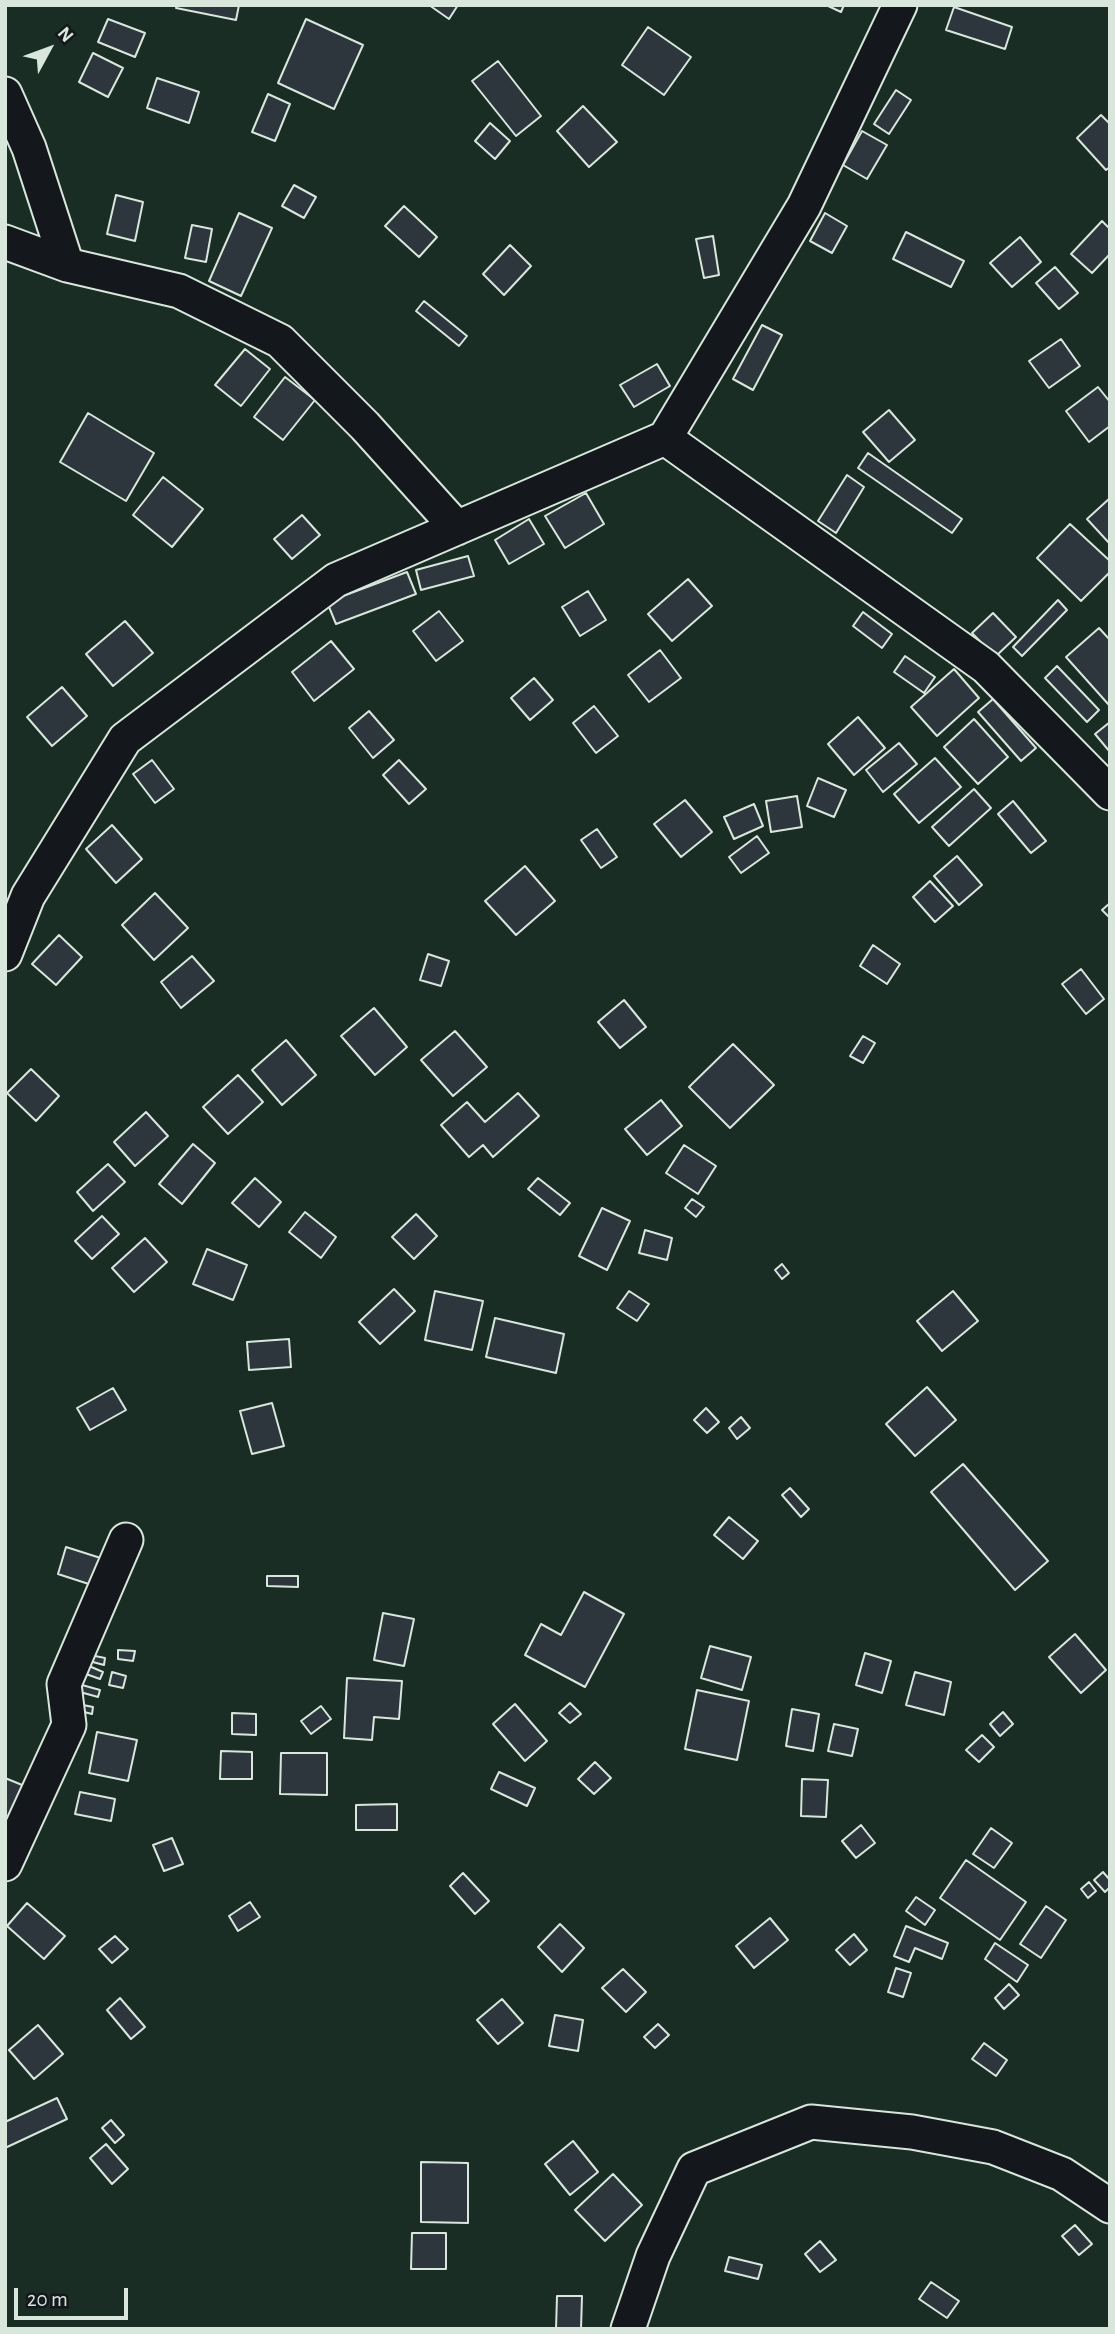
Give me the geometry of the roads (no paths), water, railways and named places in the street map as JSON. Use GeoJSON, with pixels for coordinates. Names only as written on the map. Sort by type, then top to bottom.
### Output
{"type":"FeatureCollection","features":[{"type":"Feature","properties":{"kind":"street"},"geometry":{"type":"LineString","coordinates":[[5,954],[29,895],[125,739],[336,580],[666,438],[804,206],[900,5]]}},
{"type":"Feature","properties":{"kind":"street"},"geometry":{"type":"LineString","coordinates":[[5,94],[29,148],[67,265]]}},
{"type":"Feature","properties":{"kind":"street"},"geometry":{"type":"LineString","coordinates":[[5,242],[67,265],[178,290],[280,341],[356,416],[457,528]]}},
{"type":"Feature","properties":{"kind":"street"},"geometry":{"type":"LineString","coordinates":[[666,438],[986,667],[1110,793]]}},
{"type":"Feature","properties":{"kind":"street"},"geometry":{"type":"LineString","coordinates":[[5,1864],[69,1725],[64,1684],[126,1540]]}},
{"type":"Feature","properties":{"kind":"street"},"geometry":{"type":"LineString","coordinates":[[628,2329],[653,2256],[694,2169],[811,2122],[912,2132],[993,2147],[1062,2174],[1110,2206]]}}]}
